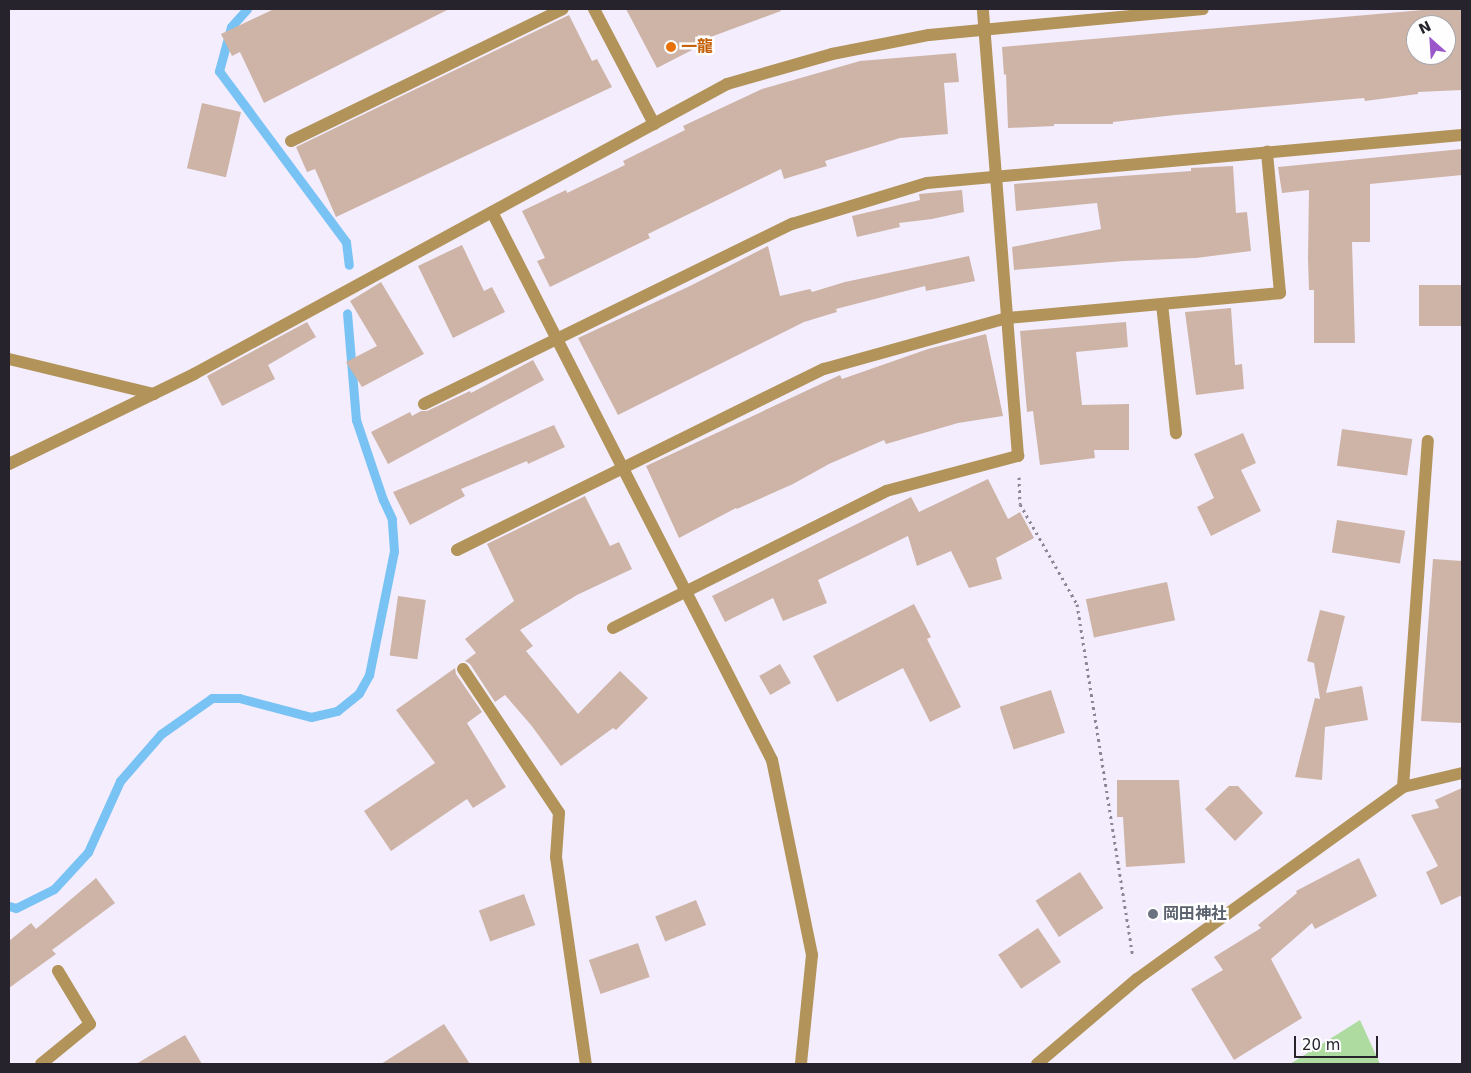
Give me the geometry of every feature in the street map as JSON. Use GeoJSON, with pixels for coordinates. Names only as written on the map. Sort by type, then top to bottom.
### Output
{"type":"FeatureCollection","features":[{"type":"Feature","properties":{"kind":"street"},"geometry":{"type":"LineString","coordinates":[[291,141],[563,9]]}},
{"type":"Feature","properties":{"kind":"street"},"geometry":{"type":"LineString","coordinates":[[594,9],[654,124]]}},
{"type":"Feature","properties":{"kind":"street"},"geometry":{"type":"LineString","coordinates":[[613,628],[685,590],[886,491],[1018,456],[983,9]]}},
{"type":"Feature","properties":{"kind":"street"},"geometry":{"type":"LineString","coordinates":[[9,464],[154,394],[727,84],[832,54],[919,37],[984,29],[1204,9]]}},
{"type":"Feature","properties":{"kind":"street"},"geometry":{"type":"LineString","coordinates":[[424,404],[792,224],[928,183],[1462,135]]}},
{"type":"Feature","properties":{"kind":"street"},"geometry":{"type":"LineString","coordinates":[[457,550],[824,369],[1007,318],[1280,293],[1267,152]]}},
{"type":"Feature","properties":{"kind":"street"},"geometry":{"type":"LineString","coordinates":[[492,212],[772,760],[812,955],[801,1064]]}},
{"type":"Feature","properties":{"kind":"street"},"geometry":{"type":"LineString","coordinates":[[1162,304],[1176,433]]}},
{"type":"Feature","properties":{"kind":"street"},"geometry":{"type":"LineString","coordinates":[[9,359],[154,394]]}},
{"type":"Feature","properties":{"kind":"street"},"geometry":{"type":"LineString","coordinates":[[1402,787],[1428,441]]}},
{"type":"Feature","properties":{"kind":"street"},"geometry":{"type":"LineString","coordinates":[[463,669],[559,813],[556,857],[586,1064]]}},
{"type":"Feature","properties":{"kind":"street"},"geometry":{"type":"LineString","coordinates":[[1037,1064],[1137,979],[1402,787],[1462,773]]}},
{"type":"Feature","properties":{"kind":"street"},"geometry":{"type":"LineString","coordinates":[[41,1064],[90,1024],[58,971]]}},
{"type":"Feature","properties":{"kind":"path"},"geometry":{"type":"LineString","coordinates":[[1018,456],[1020,504],[1076,604],[1137,979]]}},
{"type":"Feature","properties":{"kind":"green space"},"geometry":{"type":"Polygon","coordinates":[[[1360,1020],[1380,1064],[1290,1064],[1360,1020]]]}},
{"type":"Feature","properties":{"kind":"building"},"geometry":{"type":"Polygon","coordinates":[[[274,9],[449,9],[264,103],[240,52],[232,56],[221,34],[274,9]]]}},
{"type":"Feature","properties":{"kind":"building"},"geometry":{"type":"Polygon","coordinates":[[[626,9],[780,9],[781,11],[689,45],[692,50],[657,68],[626,9]]]}},
{"type":"Feature","properties":{"kind":"building"},"geometry":{"type":"Polygon","coordinates":[[[1434,9],[1462,9],[1462,90],[1418,92],[1418,94],[1365,101],[1364,98],[1175,115],[1113,122],[1113,124],[1054,124],[1054,126],[1008,128],[1006,74],[1004,75],[1002,47],[1434,9]]]}},
{"type":"Feature","properties":{"kind":"building"},"geometry":{"type":"Polygon","coordinates":[[[569,15],[592,61],[597,59],[612,87],[336,217],[315,169],[307,172],[296,147],[569,15]]]}},
{"type":"Feature","properties":{"kind":"building"},"geometry":{"type":"Polygon","coordinates":[[[956,53],[959,82],[944,83],[948,134],[900,138],[825,161],[827,166],[784,179],[781,169],[648,234],[650,238],[550,287],[537,261],[545,258],[522,211],[566,190],[567,193],[625,165],[623,161],[685,130],[683,126],[762,89],[860,61],[956,53]]]}},
{"type":"Feature","properties":{"kind":"building"},"geometry":{"type":"Polygon","coordinates":[[[202,103],[241,112],[226,177],[187,168],[202,103]]]}},
{"type":"Feature","properties":{"kind":"building"},"geometry":{"type":"Polygon","coordinates":[[[1462,149],[1462,175],[1370,184],[1370,242],[1352,242],[1355,343],[1314,343],[1314,290],[1309,290],[1309,190],[1282,193],[1278,167],[1462,149]]]}},
{"type":"Feature","properties":{"kind":"building"},"geometry":{"type":"Polygon","coordinates":[[[1233,166],[1236,213],[1247,212],[1251,251],[1196,258],[1124,261],[1014,270],[1012,247],[1101,229],[1097,203],[1016,211],[1014,184],[1191,171],[1191,168],[1233,166]]]}},
{"type":"Feature","properties":{"kind":"building"},"geometry":{"type":"Polygon","coordinates":[[[962,190],[964,212],[932,219],[899,223],[900,227],[857,237],[852,216],[920,200],[919,194],[962,190]]]}},
{"type":"Feature","properties":{"kind":"building"},"geometry":{"type":"Polygon","coordinates":[[[462,245],[484,291],[492,287],[505,312],[453,338],[418,266],[462,245]]]}},
{"type":"Feature","properties":{"kind":"building"},"geometry":{"type":"Polygon","coordinates":[[[768,246],[780,296],[810,289],[812,292],[845,282],[969,256],[975,281],[926,291],[925,286],[836,309],[837,312],[804,322],[618,415],[578,338],[690,286],[768,246]]]}},
{"type":"Feature","properties":{"kind":"building"},"geometry":{"type":"Polygon","coordinates":[[[381,282],[424,354],[362,387],[346,362],[377,346],[350,301],[381,282]]]}},
{"type":"Feature","properties":{"kind":"building"},"geometry":{"type":"Polygon","coordinates":[[[1419,285],[1462,285],[1462,326],[1419,326],[1419,285]]]}},
{"type":"Feature","properties":{"kind":"building"},"geometry":{"type":"Polygon","coordinates":[[[1231,308],[1235,365],[1242,364],[1244,389],[1196,395],[1185,312],[1231,308]]]}},
{"type":"Feature","properties":{"kind":"building"},"geometry":{"type":"Polygon","coordinates":[[[307,322],[316,337],[268,365],[275,379],[222,406],[207,376],[307,322]]]}},
{"type":"Feature","properties":{"kind":"building"},"geometry":{"type":"Polygon","coordinates":[[[1126,322],[1128,347],[1076,352],[1082,405],[1129,404],[1129,450],[1094,450],[1095,458],[1040,465],[1033,411],[1027,412],[1020,331],[1126,322]]]}},
{"type":"Feature","properties":{"kind":"building"},"geometry":{"type":"Polygon","coordinates":[[[986,334],[1003,416],[958,423],[886,444],[884,440],[829,464],[793,484],[736,508],[679,538],[646,466],[840,375],[842,379],[928,349],[986,334]]]}},
{"type":"Feature","properties":{"kind":"building"},"geometry":{"type":"Polygon","coordinates":[[[533,360],[544,380],[388,464],[371,432],[410,412],[412,416],[470,391],[471,393],[533,360]]]}},
{"type":"Feature","properties":{"kind":"building"},"geometry":{"type":"Polygon","coordinates":[[[554,425],[565,447],[528,464],[527,461],[461,489],[465,496],[410,525],[393,492],[554,425]]]}},
{"type":"Feature","properties":{"kind":"building"},"geometry":{"type":"Polygon","coordinates":[[[1342,429],[1412,439],[1407,476],[1337,466],[1342,429]]]}},
{"type":"Feature","properties":{"kind":"building"},"geometry":{"type":"Polygon","coordinates":[[[1243,433],[1256,463],[1241,470],[1261,511],[1211,536],[1197,507],[1214,498],[1194,454],[1243,433]]]}},
{"type":"Feature","properties":{"kind":"building"},"geometry":{"type":"Polygon","coordinates":[[[988,479],[1008,519],[1020,512],[1034,538],[996,558],[1002,579],[969,588],[951,551],[917,566],[908,536],[818,580],[827,603],[783,621],[773,598],[725,622],[712,596],[911,497],[919,512],[988,479]]]}},
{"type":"Feature","properties":{"kind":"building"},"geometry":{"type":"Polygon","coordinates":[[[585,496],[610,546],[619,542],[632,569],[577,595],[520,630],[533,646],[526,651],[578,714],[620,671],[648,698],[616,730],[613,728],[561,766],[531,725],[505,695],[495,702],[470,664],[465,661],[476,653],[465,639],[514,601],[487,544],[585,496]]]}},
{"type":"Feature","properties":{"kind":"building"},"geometry":{"type":"Polygon","coordinates":[[[1337,520],[1405,531],[1400,563],[1332,553],[1337,520]]]}},
{"type":"Feature","properties":{"kind":"building"},"geometry":{"type":"Polygon","coordinates":[[[1433,559],[1462,561],[1462,723],[1421,721],[1433,559]]]}},
{"type":"Feature","properties":{"kind":"building"},"geometry":{"type":"Polygon","coordinates":[[[1167,582],[1175,620],[1094,637],[1086,599],[1167,582]]]}},
{"type":"Feature","properties":{"kind":"building"},"geometry":{"type":"Polygon","coordinates":[[[398,596],[426,600],[417,659],[390,655],[398,596]]]}},
{"type":"Feature","properties":{"kind":"building"},"geometry":{"type":"Polygon","coordinates":[[[914,604],[931,637],[927,639],[961,707],[930,722],[903,668],[837,702],[813,656],[914,604]]]}},
{"type":"Feature","properties":{"kind":"building"},"geometry":{"type":"Polygon","coordinates":[[[1320,610],[1345,616],[1326,693],[1362,686],[1368,720],[1325,727],[1322,780],[1295,777],[1315,698],[1320,699],[1314,663],[1307,661],[1320,610]]]}},
{"type":"Feature","properties":{"kind":"building"},"geometry":{"type":"Polygon","coordinates":[[[780,664],[791,683],[770,695],[759,676],[780,664]]]}},
{"type":"Feature","properties":{"kind":"building"},"geometry":{"type":"Polygon","coordinates":[[[455,668],[456,674],[482,712],[467,723],[506,787],[473,808],[467,799],[391,851],[364,811],[435,763],[396,710],[455,668]]]}},
{"type":"Feature","properties":{"kind":"building"},"geometry":{"type":"Polygon","coordinates":[[[1051,690],[1065,733],[1014,749],[1000,707],[1051,690]]]}},
{"type":"Feature","properties":{"kind":"building"},"geometry":{"type":"Polygon","coordinates":[[[1117,780],[1179,780],[1185,863],[1126,867],[1123,817],[1117,817],[1117,780]]]}},
{"type":"Feature","properties":{"kind":"building"},"geometry":{"type":"Polygon","coordinates":[[[1229,786],[1238,786],[1263,813],[1235,841],[1205,809],[1229,786]]]}},
{"type":"Feature","properties":{"kind":"building"},"geometry":{"type":"Polygon","coordinates":[[[1462,788],[1462,895],[1441,905],[1426,872],[1438,866],[1411,815],[1439,808],[1435,800],[1462,788]]]}},
{"type":"Feature","properties":{"kind":"building"},"geometry":{"type":"Polygon","coordinates":[[[1359,858],[1377,896],[1315,929],[1312,923],[1271,959],[1302,1018],[1234,1060],[1191,989],[1223,970],[1214,957],[1261,928],[1258,925],[1297,893],[1296,891],[1359,858]]]}},
{"type":"Feature","properties":{"kind":"building"},"geometry":{"type":"Polygon","coordinates":[[[1080,872],[1103,908],[1059,937],[1036,901],[1080,872]]]}},
{"type":"Feature","properties":{"kind":"building"},"geometry":{"type":"Polygon","coordinates":[[[96,878],[115,903],[52,950],[56,954],[9,988],[9,941],[31,923],[36,929],[96,878]]]}},
{"type":"Feature","properties":{"kind":"building"},"geometry":{"type":"Polygon","coordinates":[[[524,894],[535,925],[490,941],[479,910],[524,894]]]}},
{"type":"Feature","properties":{"kind":"building"},"geometry":{"type":"Polygon","coordinates":[[[696,900],[706,925],[665,942],[655,916],[696,900]]]}},
{"type":"Feature","properties":{"kind":"building"},"geometry":{"type":"Polygon","coordinates":[[[1038,928],[1061,962],[1021,989],[998,955],[1038,928]]]}},
{"type":"Feature","properties":{"kind":"building"},"geometry":{"type":"Polygon","coordinates":[[[638,943],[650,977],[601,994],[589,960],[638,943]]]}},
{"type":"Feature","properties":{"kind":"building"},"geometry":{"type":"Polygon","coordinates":[[[444,1024],[470,1064],[381,1064],[444,1024]]]}},
{"type":"Feature","properties":{"kind":"building"},"geometry":{"type":"Polygon","coordinates":[[[185,1035],[202,1064],[136,1064],[185,1035]]]}},
{"type":"Feature","properties":{"kind":"waterway"},"geometry":{"type":"LineString","coordinates":[[247,9],[231,27],[219,71],[346,242],[349,265]]}},
{"type":"Feature","properties":{"kind":"waterway"},"geometry":{"type":"LineString","coordinates":[[9,906],[16,908],[54,889],[88,852],[120,781],[161,734],[212,698],[239,698],[311,717],[337,711],[359,693],[369,675],[394,551],[392,519],[383,500],[356,420],[347,313]]}},
{"type":"Feature","properties":{"kind":"place","name":"一龍"},"geometry":{"type":"Point","coordinates":[671,47]}},
{"type":"Feature","properties":{"kind":"place","name":"岡田神社"},"geometry":{"type":"Point","coordinates":[1153,914]}}]}
